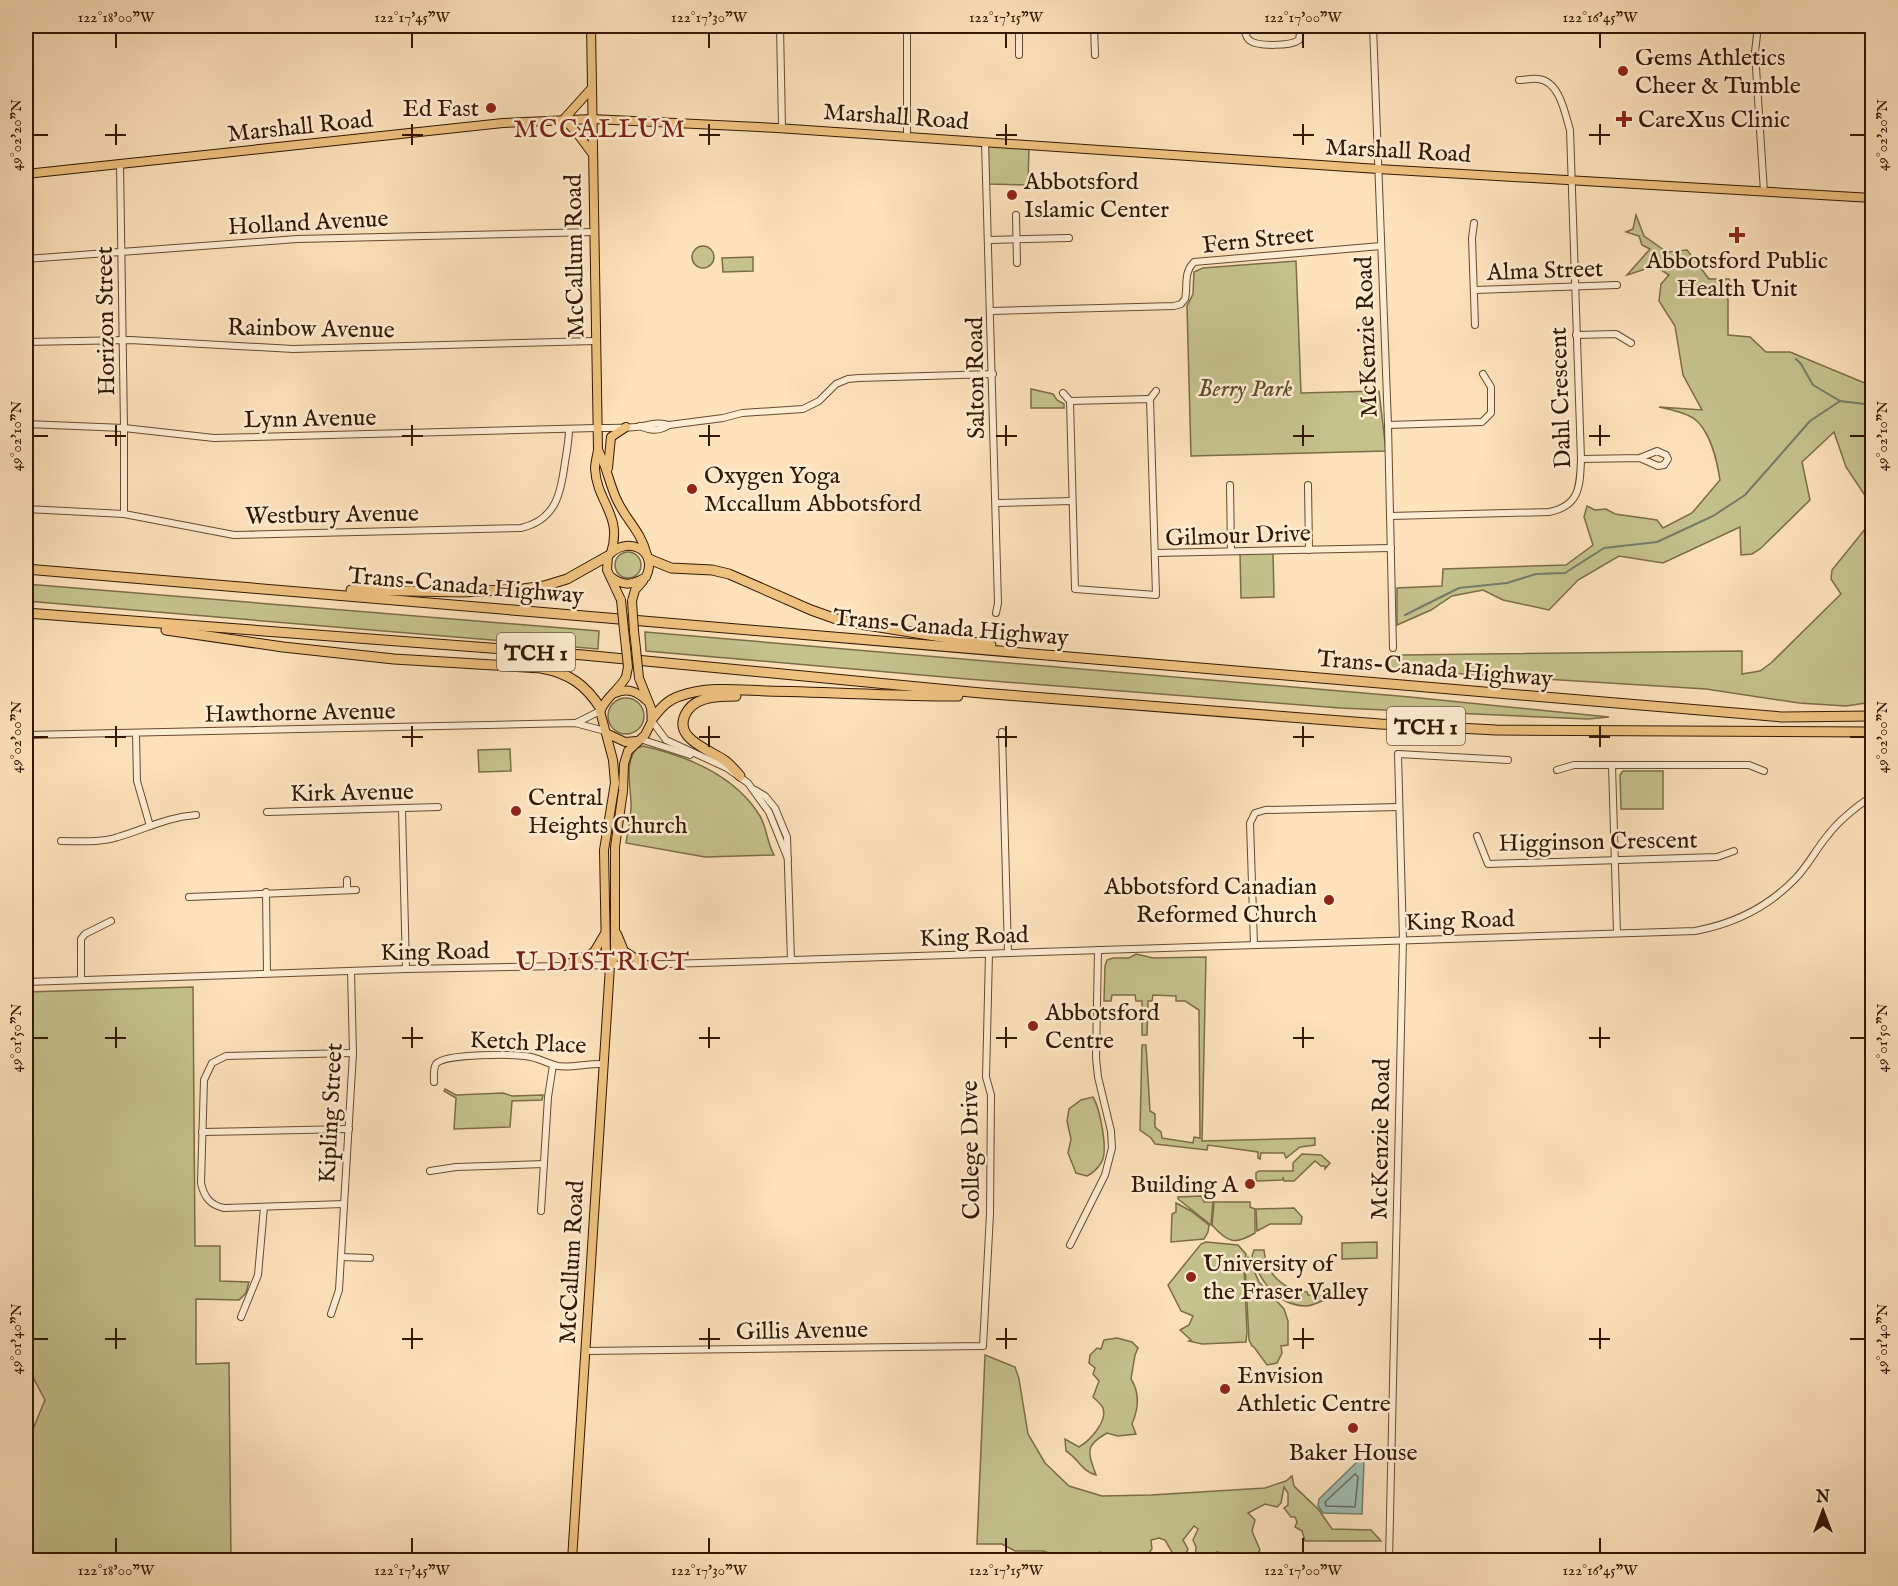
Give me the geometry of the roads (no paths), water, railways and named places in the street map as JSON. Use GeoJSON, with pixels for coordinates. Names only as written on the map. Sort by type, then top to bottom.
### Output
{"type":"FeatureCollection","features":[{"type":"Feature","properties":{"kind":"highway"},"geometry":{"type":"LineString","coordinates":[[279,589],[463,592],[523,589],[567,579],[610,554]]}},
{"type":"Feature","properties":{"kind":"highway"},"geometry":{"type":"LineString","coordinates":[[648,557],[671,568],[712,570],[729,574],[842,621],[1077,658]]}},
{"type":"Feature","properties":{"kind":"highway","name":"Trans-Canada Highway"},"geometry":{"type":"LineString","coordinates":[[26,569],[1782,717],[1872,716]]}},
{"type":"Feature","properties":{"kind":"highway","name":"TCH 1"},"geometry":{"type":"LineString","coordinates":[[26,613],[583,655],[981,693],[1380,724],[1496,730],[1872,732]]}},
{"type":"Feature","properties":{"kind":"highway"},"geometry":{"type":"LineString","coordinates":[[90,618],[283,647],[394,659],[541,668],[561,673],[579,682],[593,696],[600,710]]}},
{"type":"Feature","properties":{"kind":"highway"},"geometry":{"type":"LineString","coordinates":[[652,720],[670,700],[690,693],[718,690],[906,696],[964,696],[981,693]]}},
{"type":"Feature","properties":{"kind":"highway"},"geometry":{"type":"LineString","coordinates":[[740,776],[725,760],[700,747],[688,737],[683,726],[685,714],[696,702],[711,698],[773,695],[792,691]]}},
{"type":"Feature","properties":{"kind":"main road","name":"McCallum Road"},"geometry":{"type":"LineString","coordinates":[[591,26],[598,450],[595,467],[615,526],[615,539],[610,554]]}},
{"type":"Feature","properties":{"kind":"main road"},"geometry":{"type":"LineString","coordinates":[[591,89],[564,119],[578,133],[592,153]]}},
{"type":"Feature","properties":{"kind":"main road","name":"Marshall Road"},"geometry":{"type":"LineString","coordinates":[[26,174],[503,123],[592,119],[782,128],[1378,169],[1872,198]]}},
{"type":"Feature","properties":{"kind":"main road"},"geometry":{"type":"LineString","coordinates":[[607,471],[611,437],[626,427]]}},
{"type":"Feature","properties":{"kind":"main road","name":"McCallum Road"},"geometry":{"type":"LineString","coordinates":[[598,450],[616,498],[642,537],[648,557]]}},
{"type":"Feature","properties":{"kind":"main road"},"geometry":{"type":"LineString","coordinates":[[629,631],[635,590],[646,577],[650,566],[648,557],[639,548],[627,545],[610,554],[607,564],[621,600],[631,648],[649,703],[652,720],[645,735],[638,740],[625,742],[605,732],[600,710],[626,677],[631,648]]}},
{"type":"Feature","properties":{"kind":"main road"},"geometry":{"type":"LineString","coordinates":[[610,576],[627,585],[646,577]]}},
{"type":"Feature","properties":{"kind":"main road"},"geometry":{"type":"LineString","coordinates":[[613,693],[629,690],[637,693],[649,703]]}},
{"type":"Feature","properties":{"kind":"main road","name":"McCallum Road"},"geometry":{"type":"LineString","coordinates":[[605,732],[613,760],[615,783],[604,850],[606,955],[610,966]]}},
{"type":"Feature","properties":{"kind":"main road","name":"McCallum Road"},"geometry":{"type":"LineString","coordinates":[[572,1560],[603,1064],[610,966],[615,956],[615,855],[624,764],[627,754],[638,740]]}},
{"type":"Feature","properties":{"kind":"main road"},"geometry":{"type":"LineString","coordinates":[[616,931],[624,951],[646,965]]}},
{"type":"Feature","properties":{"kind":"main road"},"geometry":{"type":"LineString","coordinates":[[564,966],[594,952],[605,932]]}},
{"type":"Feature","properties":{"kind":"street"},"geometry":{"type":"LineString","coordinates":[[780,26],[782,128]]}},
{"type":"Feature","properties":{"kind":"street"},"geometry":{"type":"LineString","coordinates":[[907,26],[907,136]]}},
{"type":"Feature","properties":{"kind":"street"},"geometry":{"type":"LineString","coordinates":[[1019,26],[1019,55]]}},
{"type":"Feature","properties":{"kind":"street"},"geometry":{"type":"LineString","coordinates":[[1094,26],[1095,55]]}},
{"type":"Feature","properties":{"kind":"street"},"geometry":{"type":"LineString","coordinates":[[1245,26],[1245,34],[1257,44],[1293,44],[1299,40],[1301,26]]}},
{"type":"Feature","properties":{"kind":"street","name":"McKenzie Road"},"geometry":{"type":"LineString","coordinates":[[1373,26],[1388,425],[1393,648]]}},
{"type":"Feature","properties":{"kind":"street"},"geometry":{"type":"LineString","coordinates":[[1758,26],[1755,52],[1764,192]]}},
{"type":"Feature","properties":{"kind":"street","name":"Dahl Crescent"},"geometry":{"type":"LineString","coordinates":[[1390,516],[1549,512],[1567,506],[1581,481],[1570,130],[1560,99],[1552,87],[1540,78],[1519,80]]}},
{"type":"Feature","properties":{"kind":"street","name":"Salton Road"},"geometry":{"type":"LineString","coordinates":[[985,142],[993,374],[998,603],[996,613]]}},
{"type":"Feature","properties":{"kind":"street","name":"Horizon Street"},"geometry":{"type":"LineString","coordinates":[[120,164],[124,514]]}},
{"type":"Feature","properties":{"kind":"street"},"geometry":{"type":"LineString","coordinates":[[1016,215],[1017,263]]}},
{"type":"Feature","properties":{"kind":"street"},"geometry":{"type":"LineString","coordinates":[[1474,223],[1472,238],[1475,325]]}},
{"type":"Feature","properties":{"kind":"street","name":"Holland Avenue"},"geometry":{"type":"LineString","coordinates":[[26,259],[297,239],[594,232]]}},
{"type":"Feature","properties":{"kind":"street"},"geometry":{"type":"LineString","coordinates":[[989,240],[1069,238]]}},
{"type":"Feature","properties":{"kind":"street","name":"Fern Street"},"geometry":{"type":"LineString","coordinates":[[991,311],[1174,306],[1181,304],[1185,299],[1186,274],[1194,262],[1381,246]]}},
{"type":"Feature","properties":{"kind":"street","name":"Alma Street"},"geometry":{"type":"LineString","coordinates":[[1474,290],[1617,285]]}},
{"type":"Feature","properties":{"kind":"street"},"geometry":{"type":"LineString","coordinates":[[1576,335],[1616,334],[1631,344]]}},
{"type":"Feature","properties":{"kind":"street","name":"Rainbow Avenue"},"geometry":{"type":"LineString","coordinates":[[26,342],[123,340],[293,349],[596,341]]}},
{"type":"Feature","properties":{"kind":"street","name":"Lynn Avenue"},"geometry":{"type":"LineString","coordinates":[[26,424],[124,428],[214,438],[640,426],[647,429],[662,429],[669,425],[723,418],[742,413],[802,409],[819,401],[836,384],[859,378],[993,374]]}},
{"type":"Feature","properties":{"kind":"street"},"geometry":{"type":"LineString","coordinates":[[1388,425],[1482,422],[1491,413],[1491,387],[1484,374]]}},
{"type":"Feature","properties":{"kind":"street"},"geometry":{"type":"LineString","coordinates":[[1155,554],[1150,399],[1156,391]]}},
{"type":"Feature","properties":{"kind":"street"},"geometry":{"type":"LineString","coordinates":[[996,503],[1072,501],[1070,401],[1063,393]]}},
{"type":"Feature","properties":{"kind":"street"},"geometry":{"type":"LineString","coordinates":[[1070,401],[1150,399]]}},
{"type":"Feature","properties":{"kind":"street","name":"Westbury Avenue"},"geometry":{"type":"LineString","coordinates":[[26,509],[124,514],[234,535],[521,528],[539,521],[549,513],[556,502],[562,486],[569,429]]}},
{"type":"Feature","properties":{"kind":"street"},"geometry":{"type":"LineString","coordinates":[[1581,459],[1640,458]]}},
{"type":"Feature","properties":{"kind":"street"},"geometry":{"type":"LineString","coordinates":[[1230,485],[1231,551]]}},
{"type":"Feature","properties":{"kind":"street"},"geometry":{"type":"LineString","coordinates":[[1308,485],[1309,550]]}},
{"type":"Feature","properties":{"kind":"street","name":"Gilmour Drive"},"geometry":{"type":"LineString","coordinates":[[1072,501],[1075,589],[1156,595],[1155,554],[1390,549]]}},
{"type":"Feature","properties":{"kind":"street","name":"Hawthorne Avenue"},"geometry":{"type":"LineString","coordinates":[[575,723],[600,710]]}},
{"type":"Feature","properties":{"kind":"street"},"geometry":{"type":"LineString","coordinates":[[652,720],[666,740],[740,776],[765,796],[775,808],[787,837],[791,960]]}},
{"type":"Feature","properties":{"kind":"street","name":"Hawthorne Avenue"},"geometry":{"type":"LineString","coordinates":[[26,735],[575,723],[605,732]]}},
{"type":"Feature","properties":{"kind":"street"},"geometry":{"type":"LineString","coordinates":[[1002,732],[1008,953]]}},
{"type":"Feature","properties":{"kind":"street"},"geometry":{"type":"LineString","coordinates":[[136,734],[137,781],[150,826]]}},
{"type":"Feature","properties":{"kind":"street"},"geometry":{"type":"LineString","coordinates":[[638,740],[702,758]]}},
{"type":"Feature","properties":{"kind":"street","name":"McKenzie Road"},"geometry":{"type":"LineString","coordinates":[[1389,1560],[1403,940],[1398,753],[1508,760]]}},
{"type":"Feature","properties":{"kind":"street"},"geometry":{"type":"LineString","coordinates":[[1557,770],[1574,765],[1749,765],[1764,771]]}},
{"type":"Feature","properties":{"kind":"street"},"geometry":{"type":"LineString","coordinates":[[1612,765],[1617,933]]}},
{"type":"Feature","properties":{"kind":"street","name":"King Road"},"geometry":{"type":"LineString","coordinates":[[26,982],[406,969],[646,965],[1695,931],[1741,918],[1771,900],[1795,879],[1841,821],[1872,796]]}},
{"type":"Feature","properties":{"kind":"street","name":"Kirk Avenue"},"geometry":{"type":"LineString","coordinates":[[267,812],[438,807]]}},
{"type":"Feature","properties":{"kind":"street"},"geometry":{"type":"LineString","coordinates":[[1254,945],[1250,823],[1255,813],[1265,810],[1399,807]]}},
{"type":"Feature","properties":{"kind":"street"},"geometry":{"type":"LineString","coordinates":[[402,809],[406,969]]}},
{"type":"Feature","properties":{"kind":"street"},"geometry":{"type":"LineString","coordinates":[[62,841],[96,841],[117,838],[176,816],[196,815]]}},
{"type":"Feature","properties":{"kind":"street","name":"Higginson Crescent"},"geometry":{"type":"LineString","coordinates":[[1477,836],[1488,864],[1717,857],[1734,851]]}},
{"type":"Feature","properties":{"kind":"street"},"geometry":{"type":"LineString","coordinates":[[347,880],[347,890]]}},
{"type":"Feature","properties":{"kind":"street"},"geometry":{"type":"LineString","coordinates":[[189,897],[356,890]]}},
{"type":"Feature","properties":{"kind":"street"},"geometry":{"type":"LineString","coordinates":[[266,892],[267,974]]}},
{"type":"Feature","properties":{"kind":"street"},"geometry":{"type":"LineString","coordinates":[[81,980],[81,939],[85,934],[111,921]]}},
{"type":"Feature","properties":{"kind":"street"},"geometry":{"type":"LineString","coordinates":[[1070,1245],[1105,1175],[1112,1148],[1111,1131],[1098,1077],[1096,1058],[1098,950]]}},
{"type":"Feature","properties":{"kind":"street","name":"College Drive"},"geometry":{"type":"LineString","coordinates":[[983,1346],[990,1214],[991,1095],[986,1077],[989,954]]}},
{"type":"Feature","properties":{"kind":"street","name":"Kipling Street"},"geometry":{"type":"LineString","coordinates":[[331,1314],[339,1290],[349,1129],[353,1053],[351,971]]}},
{"type":"Feature","properties":{"kind":"street"},"geometry":{"type":"LineString","coordinates":[[344,1204],[224,1208],[215,1206],[209,1201],[203,1193],[201,1183],[204,1080],[212,1063],[226,1056],[353,1053]]}},
{"type":"Feature","properties":{"kind":"street","name":"Ketch Place"},"geometry":{"type":"LineString","coordinates":[[434,1082],[434,1068],[437,1063],[449,1057],[517,1055],[553,1065],[603,1064]]}},
{"type":"Feature","properties":{"kind":"street"},"geometry":{"type":"LineString","coordinates":[[541,1211],[548,1097],[553,1065]]}},
{"type":"Feature","properties":{"kind":"street"},"geometry":{"type":"LineString","coordinates":[[202,1132],[349,1129]]}},
{"type":"Feature","properties":{"kind":"street"},"geometry":{"type":"LineString","coordinates":[[430,1171],[456,1167],[544,1164]]}},
{"type":"Feature","properties":{"kind":"street"},"geometry":{"type":"LineString","coordinates":[[241,1317],[258,1275],[264,1207]]}},
{"type":"Feature","properties":{"kind":"street"},"geometry":{"type":"LineString","coordinates":[[341,1257],[370,1258]]}},
{"type":"Feature","properties":{"kind":"street","name":"Gillis Avenue"},"geometry":{"type":"LineString","coordinates":[[586,1351],[983,1346]]}},
{"type":"Feature","properties":{"kind":"water"},"geometry":{"type":"Polygon","coordinates":[[[1359,1460],[1364,1461],[1362,1514],[1323,1513],[1318,1506],[1319,1499],[1359,1460]]]}},
{"type":"Feature","properties":{"kind":"waterway"},"geometry":{"type":"LineString","coordinates":[[1796,359],[1813,385],[1840,401],[1872,405]]}},
{"type":"Feature","properties":{"kind":"waterway"},"geometry":{"type":"LineString","coordinates":[[1405,615],[1459,588],[1507,583],[1536,574],[1565,573],[1604,548],[1657,542],[1713,516],[1745,495],[1810,421],[1840,401]]}},
{"type":"Feature","properties":{"kind":"place","name":"Gems Athletics Cheer & Tumble"},"geometry":{"type":"Point","coordinates":[1623,71]}},
{"type":"Feature","properties":{"kind":"place","name":"Ed Fast"},"geometry":{"type":"Point","coordinates":[491,108]}},
{"type":"Feature","properties":{"kind":"place","name":"CareXus Clinic"},"geometry":{"type":"Point","coordinates":[1624,119]}},
{"type":"Feature","properties":{"kind":"place","name":"Abbotsford Islamic Center"},"geometry":{"type":"Point","coordinates":[1012,195]}},
{"type":"Feature","properties":{"kind":"place","name":"Abbotsford Public Health Unit"},"geometry":{"type":"Point","coordinates":[1737,235]}},
{"type":"Feature","properties":{"kind":"place","name":"Oxygen Yoga Mccallum Abbotsford"},"geometry":{"type":"Point","coordinates":[692,489]}},
{"type":"Feature","properties":{"kind":"place","name":"Central Heights Church"},"geometry":{"type":"Point","coordinates":[516,811]}},
{"type":"Feature","properties":{"kind":"place","name":"Abbotsford Canadian Reformed Church"},"geometry":{"type":"Point","coordinates":[1329,900]}},
{"type":"Feature","properties":{"kind":"place","name":"Abbotsford Centre"},"geometry":{"type":"Point","coordinates":[1033,1026]}},
{"type":"Feature","properties":{"kind":"place","name":"Building A"},"geometry":{"type":"Point","coordinates":[1250,1184]}},
{"type":"Feature","properties":{"kind":"place","name":"University of the Fraser Valley"},"geometry":{"type":"Point","coordinates":[1191,1277]}},
{"type":"Feature","properties":{"kind":"place","name":"Envision Athletic Centre"},"geometry":{"type":"Point","coordinates":[1225,1389]}},
{"type":"Feature","properties":{"kind":"place","name":"Baker House"},"geometry":{"type":"Point","coordinates":[1353,1428]}},
{"type":"Feature","properties":{"kind":"district","name":"MCCALLUM"},"geometry":{"type":"Point","coordinates":[600,128]}},
{"type":"Feature","properties":{"kind":"district","name":"U DISTRICT"},"geometry":{"type":"Point","coordinates":[603,961]}},
{"type":"Feature","properties":{"kind":"park label","name":"Berry Park"},"geometry":{"type":"Point","coordinates":[1245,388]}}]}
